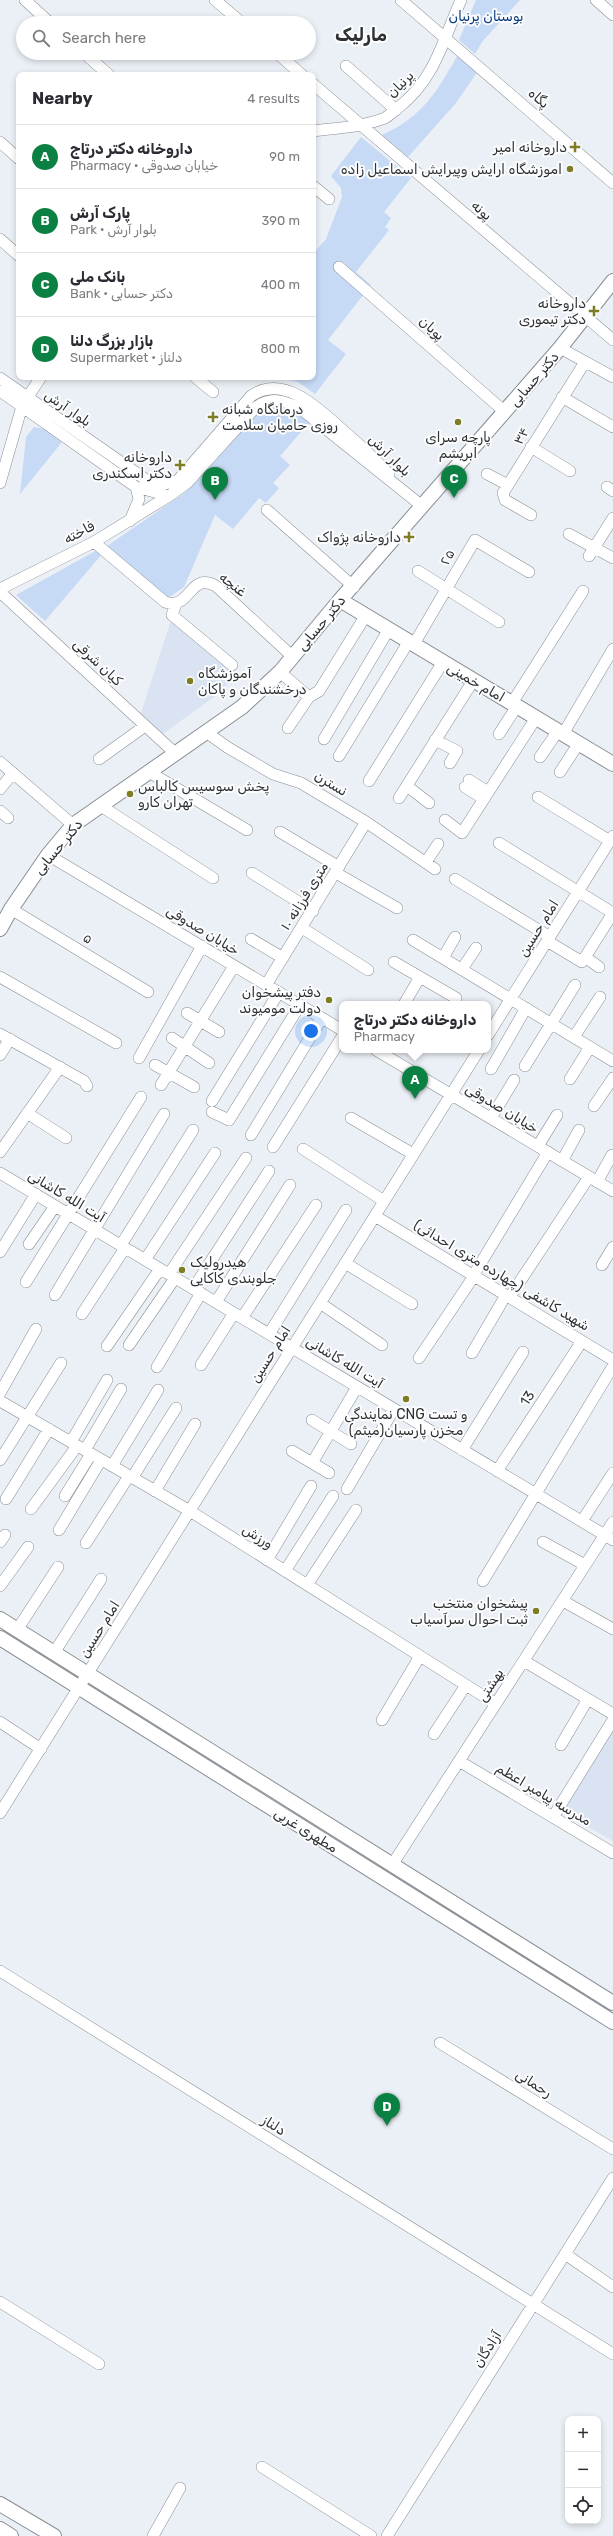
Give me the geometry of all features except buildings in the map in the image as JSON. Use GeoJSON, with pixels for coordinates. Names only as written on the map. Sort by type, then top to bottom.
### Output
{"type":"FeatureCollection","features":[{"type":"Feature","properties":{"kind":"main road","name":"دکتر حسابی"},"geometry":{"type":"LineString","coordinates":[[0,929],[11,909],[48,855],[73,825],[242,707],[280,672],[340,600],[354,587],[422,506],[560,348],[613,281]]}},
{"type":"Feature","properties":{"kind":"main road","name":"امام خمینی"},"geometry":{"type":"LineString","coordinates":[[340,600],[387,626],[472,681],[613,764]]}},
{"type":"Feature","properties":{"kind":"main road","name":"مطهری غربی"},"geometry":{"type":"LineString","coordinates":[[0,1619],[613,2003]]}},
{"type":"Feature","properties":{"kind":"main road","name":"مطهری غربی"},"geometry":{"type":"LineString","coordinates":[[0,1638],[613,2022]]}},
{"type":"Feature","properties":{"kind":"main road"},"geometry":{"type":"LineString","coordinates":[[0,2504],[54,2536]]}},
{"type":"Feature","properties":{"kind":"main road"},"geometry":{"type":"LineString","coordinates":[[0,2530],[11,2536]]}},
{"type":"Feature","properties":{"kind":"street"},"geometry":{"type":"LineString","coordinates":[[25,0],[42,16]]}},
{"type":"Feature","properties":{"kind":"street"},"geometry":{"type":"LineString","coordinates":[[215,0],[234,16]]}},
{"type":"Feature","properties":{"kind":"street","name":"پگاه"},"geometry":{"type":"LineString","coordinates":[[402,0],[613,183]]}},
{"type":"Feature","properties":{"kind":"street","name":"پرنیان"},"geometry":{"type":"LineString","coordinates":[[316,131],[360,126],[386,117],[396,110],[421,87],[433,68],[461,0]]}},
{"type":"Feature","properties":{"kind":"street"},"geometry":{"type":"LineString","coordinates":[[596,0],[613,15]]}},
{"type":"Feature","properties":{"kind":"street"},"geometry":{"type":"LineString","coordinates":[[92,60],[106,72]]}},
{"type":"Feature","properties":{"kind":"street"},"geometry":{"type":"LineString","coordinates":[[285,60],[299,72]]}},
{"type":"Feature","properties":{"kind":"street"},"geometry":{"type":"LineString","coordinates":[[346,66],[396,110]]}},
{"type":"Feature","properties":{"kind":"street","name":"پونه"},"geometry":{"type":"LineString","coordinates":[[316,87],[585,318],[613,340]]}},
{"type":"Feature","properties":{"kind":"street"},"geometry":{"type":"LineString","coordinates":[[0,142],[16,155]]}},
{"type":"Feature","properties":{"kind":"street"},"geometry":{"type":"LineString","coordinates":[[316,188],[329,199]]}},
{"type":"Feature","properties":{"kind":"street"},"geometry":{"type":"LineString","coordinates":[[0,239],[16,253]]}},
{"type":"Feature","properties":{"kind":"street","name":"پویان"},"geometry":{"type":"LineString","coordinates":[[339,267],[505,412]]}},
{"type":"Feature","properties":{"kind":"street"},"geometry":{"type":"LineString","coordinates":[[560,348],[613,377]]}},
{"type":"Feature","properties":{"kind":"street","name":"۳۴"},"geometry":{"type":"LineString","coordinates":[[508,485],[585,362]]}},
{"type":"Feature","properties":{"kind":"street","name":"بلوار آرش"},"geometry":{"type":"LineString","coordinates":[[0,378],[25,402],[136,487],[170,496],[187,483],[254,408],[264,401],[276,400],[289,402],[301,409],[408,494]]}},
{"type":"Feature","properties":{"kind":"street"},"geometry":{"type":"LineString","coordinates":[[0,483],[25,402],[39,380]]}},
{"type":"Feature","properties":{"kind":"street"},"geometry":{"type":"LineString","coordinates":[[198,380],[213,392]]}},
{"type":"Feature","properties":{"kind":"street","name":"بلوار آرش"},"geometry":{"type":"LineString","coordinates":[[0,391],[25,402],[148,481],[168,484],[178,480],[251,396],[260,390],[283,390],[310,402],[378,462],[408,494]]}},
{"type":"Feature","properties":{"kind":"street"},"geometry":{"type":"LineString","coordinates":[[562,397],[613,427]]}},
{"type":"Feature","properties":{"kind":"street"},"geometry":{"type":"LineString","coordinates":[[531,447],[570,471]]}},
{"type":"Feature","properties":{"kind":"street"},"geometry":{"type":"LineString","coordinates":[[486,474],[508,485],[503,497],[531,515]]}},
{"type":"Feature","properties":{"kind":"street"},"geometry":{"type":"LineString","coordinates":[[130,522],[139,499],[136,487]]}},
{"type":"Feature","properties":{"kind":"street"},"geometry":{"type":"LineString","coordinates":[[408,494],[422,506]]}},
{"type":"Feature","properties":{"kind":"street","name":"فاخته"},"geometry":{"type":"LineString","coordinates":[[0,591],[130,522],[170,496]]}},
{"type":"Feature","properties":{"kind":"street"},"geometry":{"type":"LineString","coordinates":[[267,510],[354,587]]}},
{"type":"Feature","properties":{"kind":"street"},"geometry":{"type":"LineString","coordinates":[[592,552],[613,518]]}},
{"type":"Feature","properties":{"kind":"street"},"geometry":{"type":"LineString","coordinates":[[569,534],[592,552],[613,558]]}},
{"type":"Feature","properties":{"kind":"street","name":"۲۵"},"geometry":{"type":"LineString","coordinates":[[339,756],[446,589],[475,540],[529,572]]}},
{"type":"Feature","properties":{"kind":"street"},"geometry":{"type":"LineString","coordinates":[[94,542],[165,602],[176,604],[172,615],[232,665]]}},
{"type":"Feature","properties":{"kind":"street"},"geometry":{"type":"LineString","coordinates":[[418,571],[499,622]]}},
{"type":"Feature","properties":{"kind":"street","name":"غنچه"},"geometry":{"type":"LineString","coordinates":[[176,604],[181,602],[198,584],[210,583],[293,657]]}},
{"type":"Feature","properties":{"kind":"street","name":"کیان شرقی"},"geometry":{"type":"LineString","coordinates":[[0,591],[176,754]]}},
{"type":"Feature","properties":{"kind":"street"},"geometry":{"type":"LineString","coordinates":[[499,734],[583,591]]}},
{"type":"Feature","properties":{"kind":"street"},"geometry":{"type":"LineString","coordinates":[[288,728],[309,697],[319,691],[366,615]]}},
{"type":"Feature","properties":{"kind":"street"},"geometry":{"type":"LineString","coordinates":[[324,739],[387,626]]}},
{"type":"Feature","properties":{"kind":"street"},"geometry":{"type":"LineString","coordinates":[[540,757],[561,732],[613,649]]}},
{"type":"Feature","properties":{"kind":"street"},"geometry":{"type":"LineString","coordinates":[[369,782],[443,662]]}},
{"type":"Feature","properties":{"kind":"street"},"geometry":{"type":"LineString","coordinates":[[280,672],[309,697]]}},
{"type":"Feature","properties":{"kind":"street"},"geometry":{"type":"LineString","coordinates":[[399,798],[472,681]]}},
{"type":"Feature","properties":{"kind":"street"},"geometry":{"type":"LineString","coordinates":[[445,820],[462,833],[536,718]]}},
{"type":"Feature","properties":{"kind":"street"},"geometry":{"type":"LineString","coordinates":[[99,758],[145,726]]}},
{"type":"Feature","properties":{"kind":"street","name":"نسترن"},"geometry":{"type":"LineString","coordinates":[[206,732],[227,747],[266,770],[302,783],[366,822],[435,869]]}},
{"type":"Feature","properties":{"kind":"street"},"geometry":{"type":"LineString","coordinates":[[435,740],[457,751],[450,763]]}},
{"type":"Feature","properties":{"kind":"street"},"geometry":{"type":"LineString","coordinates":[[560,772],[579,743]]}},
{"type":"Feature","properties":{"kind":"street"},"geometry":{"type":"LineString","coordinates":[[0,762],[73,825]]}},
{"type":"Feature","properties":{"kind":"street"},"geometry":{"type":"LineString","coordinates":[[150,772],[247,830]]}},
{"type":"Feature","properties":{"kind":"street"},"geometry":{"type":"LineString","coordinates":[[0,789],[13,773]]}},
{"type":"Feature","properties":{"kind":"street"},"geometry":{"type":"LineString","coordinates":[[467,784],[486,796]]}},
{"type":"Feature","properties":{"kind":"street"},"geometry":{"type":"LineString","coordinates":[[407,786],[429,803]]}},
{"type":"Feature","properties":{"kind":"street"},"geometry":{"type":"LineString","coordinates":[[538,797],[612,838]]}},
{"type":"Feature","properties":{"kind":"street"},"geometry":{"type":"LineString","coordinates":[[101,806],[213,878]]}},
{"type":"Feature","properties":{"kind":"street","name":"۱۰ متری فرزانه"},"geometry":{"type":"LineString","coordinates":[[266,985],[313,911],[366,822]]}},
{"type":"Feature","properties":{"kind":"street"},"geometry":{"type":"LineString","coordinates":[[280,832],[396,908]]}},
{"type":"Feature","properties":{"kind":"street","name":"امام حسین"},"geometry":{"type":"LineString","coordinates":[[491,1030],[612,838]]}},
{"type":"Feature","properties":{"kind":"street"},"geometry":{"type":"LineString","coordinates":[[454,879],[549,939],[573,958],[582,962],[613,913],[499,843]]}},
{"type":"Feature","properties":{"kind":"street"},"geometry":{"type":"LineString","coordinates":[[426,862],[438,844]]}},
{"type":"Feature","properties":{"kind":"street","name":"خیابان صدوقی"},"geometry":{"type":"LineString","coordinates":[[48,855],[339,1028]]}},
{"type":"Feature","properties":{"kind":"street"},"geometry":{"type":"LineString","coordinates":[[252,873],[313,911]]}},
{"type":"Feature","properties":{"kind":"street","name":"۵"},"geometry":{"type":"LineString","coordinates":[[11,909],[148,992]]}},
{"type":"Feature","properties":{"kind":"street"},"geometry":{"type":"LineString","coordinates":[[302,928],[368,970]]}},
{"type":"Feature","properties":{"kind":"street"},"geometry":{"type":"LineString","coordinates":[[443,958],[455,937]]}},
{"type":"Feature","properties":{"kind":"street"},"geometry":{"type":"LineString","coordinates":[[251,939],[283,958]]}},
{"type":"Feature","properties":{"kind":"street"},"geometry":{"type":"LineString","coordinates":[[413,940],[590,1047],[612,1058]]}},
{"type":"Feature","properties":{"kind":"street"},"geometry":{"type":"LineString","coordinates":[[139,1058],[202,946]]}},
{"type":"Feature","properties":{"kind":"street"},"geometry":{"type":"LineString","coordinates":[[462,970],[476,948]]}},
{"type":"Feature","properties":{"kind":"street"},"geometry":{"type":"LineString","coordinates":[[585,957],[599,967]]}},
{"type":"Feature","properties":{"kind":"street"},"geometry":{"type":"LineString","coordinates":[[394,962],[456,998]]}},
{"type":"Feature","properties":{"kind":"street"},"geometry":{"type":"LineString","coordinates":[[161,1085],[234,966]]}},
{"type":"Feature","properties":{"kind":"street"},"geometry":{"type":"LineString","coordinates":[[0,977],[116,1043]]}},
{"type":"Feature","properties":{"kind":"street"},"geometry":{"type":"LineString","coordinates":[[406,1001],[420,977]]}},
{"type":"Feature","properties":{"kind":"street"},"geometry":{"type":"LineString","coordinates":[[525,1066],[550,1023],[575,985]]}},
{"type":"Feature","properties":{"kind":"street"},"geometry":{"type":"LineString","coordinates":[[212,1101],[279,992]]}},
{"type":"Feature","properties":{"kind":"street"},"geometry":{"type":"LineString","coordinates":[[574,1037],[600,997]]}},
{"type":"Feature","properties":{"kind":"street"},"geometry":{"type":"LineString","coordinates":[[212,1112],[229,1120],[300,1005]]}},
{"type":"Feature","properties":{"kind":"street"},"geometry":{"type":"LineString","coordinates":[[491,1069],[526,1008]]}},
{"type":"Feature","properties":{"kind":"street"},"geometry":{"type":"LineString","coordinates":[[187,1013],[219,1032]]}},
{"type":"Feature","properties":{"kind":"street"},"geometry":{"type":"LineString","coordinates":[[251,1135],[322,1018]]}},
{"type":"Feature","properties":{"kind":"street"},"geometry":{"type":"LineString","coordinates":[[0,1055],[5,1036],[84,1081],[87,1086]]}},
{"type":"Feature","properties":{"kind":"street"},"geometry":{"type":"LineString","coordinates":[[172,1038],[209,1063]]}},
{"type":"Feature","properties":{"kind":"street"},"geometry":{"type":"LineString","coordinates":[[273,1147],[339,1042]]}},
{"type":"Feature","properties":{"kind":"street"},"geometry":{"type":"LineString","coordinates":[[570,1079],[590,1047]]}},
{"type":"Feature","properties":{"kind":"street","name":"خیابان صدوقی"},"geometry":{"type":"LineString","coordinates":[[381,1053],[613,1191]]}},
{"type":"Feature","properties":{"kind":"street","name":"امام حسین"},"geometry":{"type":"LineString","coordinates":[[80,1688],[477,1053]]}},
{"type":"Feature","properties":{"kind":"street"},"geometry":{"type":"LineString","coordinates":[[155,1065],[194,1087]]}},
{"type":"Feature","properties":{"kind":"street"},"geometry":{"type":"LineString","coordinates":[[0,1152],[60,1067]]}},
{"type":"Feature","properties":{"kind":"street"},"geometry":{"type":"LineString","coordinates":[[594,1106],[613,1078]]}},
{"type":"Feature","properties":{"kind":"street"},"geometry":{"type":"LineString","coordinates":[[491,1118],[514,1080]]}},
{"type":"Feature","properties":{"kind":"street"},"geometry":{"type":"LineString","coordinates":[[26,1282],[70,1215],[141,1097]]}},
{"type":"Feature","properties":{"kind":"street"},"geometry":{"type":"LineString","coordinates":[[28,1113],[66,1138]]}},
{"type":"Feature","properties":{"kind":"street"},"geometry":{"type":"LineString","coordinates":[[55,1294],[164,1114]]}},
{"type":"Feature","properties":{"kind":"street"},"geometry":{"type":"LineString","coordinates":[[538,1146],[557,1115]]}},
{"type":"Feature","properties":{"kind":"street"},"geometry":{"type":"LineString","coordinates":[[351,1118],[413,1154]]}},
{"type":"Feature","properties":{"kind":"street"},"geometry":{"type":"LineString","coordinates":[[82,1314],[193,1130]]}},
{"type":"Feature","properties":{"kind":"street"},"geometry":{"type":"LineString","coordinates":[[562,1161],[579,1130]]}},
{"type":"Feature","properties":{"kind":"street"},"geometry":{"type":"LineString","coordinates":[[303,1149],[384,1201]]}},
{"type":"Feature","properties":{"kind":"street"},"geometry":{"type":"LineString","coordinates":[[419,1358],[475,1273],[548,1152]]}},
{"type":"Feature","properties":{"kind":"street"},"geometry":{"type":"LineString","coordinates":[[145,1260],[215,1153]]}},
{"type":"Feature","properties":{"kind":"street"},"geometry":{"type":"LineString","coordinates":[[472,1353],[550,1235],[612,1155]]}},
{"type":"Feature","properties":{"kind":"street"},"geometry":{"type":"LineString","coordinates":[[129,1345],[168,1274],[246,1158]]}},
{"type":"Feature","properties":{"kind":"street"},"geometry":{"type":"LineString","coordinates":[[157,1367],[197,1291],[269,1171]]}},
{"type":"Feature","properties":{"kind":"street","name":"آیت الله کاشانی"},"geometry":{"type":"LineString","coordinates":[[0,1173],[609,1538]]}},
{"type":"Feature","properties":{"kind":"street"},"geometry":{"type":"LineString","coordinates":[[216,1302],[290,1186]]}},
{"type":"Feature","properties":{"kind":"street"},"geometry":{"type":"LineString","coordinates":[[0,1252],[36,1194]]}},
{"type":"Feature","properties":{"kind":"street"},"geometry":{"type":"LineString","coordinates":[[201,1365],[316,1205]]}},
{"type":"Feature","properties":{"kind":"street"},"geometry":{"type":"LineString","coordinates":[[29,1244],[54,1206]]}},
{"type":"Feature","properties":{"kind":"street"},"geometry":{"type":"LineString","coordinates":[[269,1334],[346,1210]]}},
{"type":"Feature","properties":{"kind":"street","name":"شهید کاشفی (چهارده متری احداثی)"},"geometry":{"type":"LineString","coordinates":[[375,1216],[510,1294],[613,1360]]}},
{"type":"Feature","properties":{"kind":"street"},"geometry":{"type":"LineString","coordinates":[[602,1265],[613,1247]]}},
{"type":"Feature","properties":{"kind":"street"},"geometry":{"type":"LineString","coordinates":[[345,1263],[412,1304]]}},
{"type":"Feature","properties":{"kind":"street"},"geometry":{"type":"LineString","coordinates":[[107,1346],[168,1274]]}},
{"type":"Feature","properties":{"kind":"street"},"geometry":{"type":"LineString","coordinates":[[320,1303],[382,1345]]}},
{"type":"Feature","properties":{"kind":"street"},"geometry":{"type":"LineString","coordinates":[[0,1400],[36,1329]]}},
{"type":"Feature","properties":{"kind":"street","name":"13"},"geometry":{"type":"LineString","coordinates":[[497,1471],[582,1341]]}},
{"type":"Feature","properties":{"kind":"street"},"geometry":{"type":"LineString","coordinates":[[462,1450],[523,1352]]}},
{"type":"Feature","properties":{"kind":"street"},"geometry":{"type":"LineString","coordinates":[[0,1460],[61,1363]]}},
{"type":"Feature","properties":{"kind":"street"},"geometry":{"type":"LineString","coordinates":[[483,1581],[613,1366]]}},
{"type":"Feature","properties":{"kind":"street"},"geometry":{"type":"LineString","coordinates":[[64,1496],[107,1380]]}},
{"type":"Feature","properties":{"kind":"street"},"geometry":{"type":"LineString","coordinates":[[312,1463],[357,1387]]}},
{"type":"Feature","properties":{"kind":"street"},"geometry":{"type":"LineString","coordinates":[[31,1509],[81,1448],[121,1389]]}},
{"type":"Feature","properties":{"kind":"street"},"geometry":{"type":"LineString","coordinates":[[112,1466],[158,1390]]}},
{"type":"Feature","properties":{"kind":"street","name":"ورزش"},"geometry":{"type":"LineString","coordinates":[[0,1400],[190,1511],[496,1704]]}},
{"type":"Feature","properties":{"kind":"street"},"geometry":{"type":"LineString","coordinates":[[86,1543],[176,1408]]}},
{"type":"Feature","properties":{"kind":"street"},"geometry":{"type":"LineString","coordinates":[[346,1489],[394,1409]]}},
{"type":"Feature","properties":{"kind":"street"},"geometry":{"type":"LineString","coordinates":[[312,1420],[351,1444]]}},
{"type":"Feature","properties":{"kind":"street"},"geometry":{"type":"LineString","coordinates":[[155,1491],[196,1424]]}},
{"type":"Feature","properties":{"kind":"street"},"geometry":{"type":"LineString","coordinates":[[6,1499],[49,1429]]}},
{"type":"Feature","properties":{"kind":"street"},"geometry":{"type":"LineString","coordinates":[[292,1451],[329,1473]]}},
{"type":"Feature","properties":{"kind":"street"},"geometry":{"type":"LineString","coordinates":[[59,1530],[101,1460]]}},
{"type":"Feature","properties":{"kind":"street"},"geometry":{"type":"LineString","coordinates":[[582,1521],[613,1473]]}},
{"type":"Feature","properties":{"kind":"street"},"geometry":{"type":"LineString","coordinates":[[267,1560],[311,1486]]}},
{"type":"Feature","properties":{"kind":"street"},"geometry":{"type":"LineString","coordinates":[[285,1571],[332,1496]]}},
{"type":"Feature","properties":{"kind":"street"},"geometry":{"type":"LineString","coordinates":[[307,1585],[356,1510]]}},
{"type":"Feature","properties":{"kind":"street","name":"بهشتی"},"geometry":{"type":"LineString","coordinates":[[392,1865],[586,1565],[609,1538],[613,1522]]}},
{"type":"Feature","properties":{"kind":"street"},"geometry":{"type":"LineString","coordinates":[[544,1542],[586,1565]]}},
{"type":"Feature","properties":{"kind":"street"},"geometry":{"type":"LineString","coordinates":[[0,1586],[28,1547]]}},
{"type":"Feature","properties":{"kind":"street"},"geometry":{"type":"LineString","coordinates":[[17,1630],[58,1567]]}},
{"type":"Feature","properties":{"kind":"street"},"geometry":{"type":"LineString","coordinates":[[54,1653],[101,1579]]}},
{"type":"Feature","properties":{"kind":"street"},"geometry":{"type":"LineString","coordinates":[[563,1601],[613,1629]]}},
{"type":"Feature","properties":{"kind":"street"},"geometry":{"type":"LineString","coordinates":[[382,1720],[420,1656]]}},
{"type":"Feature","properties":{"kind":"street"},"geometry":{"type":"LineString","coordinates":[[524,1661],[613,1714]]}},
{"type":"Feature","properties":{"kind":"street"},"geometry":{"type":"LineString","coordinates":[[434,1734],[466,1685]]}},
{"type":"Feature","properties":{"kind":"street"},"geometry":{"type":"LineString","coordinates":[[0,1813],[80,1688]]}},
{"type":"Feature","properties":{"kind":"street"},"geometry":{"type":"LineString","coordinates":[[561,1745],[588,1699]]}},
{"type":"Feature","properties":{"kind":"street"},"geometry":{"type":"LineString","coordinates":[[553,1817],[613,1720]]}},
{"type":"Feature","properties":{"kind":"street"},"geometry":{"type":"LineString","coordinates":[[0,1722],[40,1749]]}},
{"type":"Feature","properties":{"kind":"street","name":"مدرسه پیامبر اعظم"},"geometry":{"type":"LineString","coordinates":[[459,1761],[613,1853]]}},
{"type":"Feature","properties":{"kind":"street","name":"دلناز"},"geometry":{"type":"LineString","coordinates":[[0,1970],[613,2354]]}},
{"type":"Feature","properties":{"kind":"street","name":"رحمانی"},"geometry":{"type":"LineString","coordinates":[[440,2043],[613,2149]]}},
{"type":"Feature","properties":{"kind":"street","name":"آزادگان"},"geometry":{"type":"LineString","coordinates":[[387,2536],[613,2178]]}},
{"type":"Feature","properties":{"kind":"street"},"geometry":{"type":"LineString","coordinates":[[565,2254],[613,2287]]}},
{"type":"Feature","properties":{"kind":"street"},"geometry":{"type":"LineString","coordinates":[[0,2302],[98,2364]]}},
{"type":"Feature","properties":{"kind":"street"},"geometry":{"type":"LineString","coordinates":[[262,2467],[371,2536]]}},
{"type":"Feature","properties":{"kind":"street"},"geometry":{"type":"LineString","coordinates":[[153,2536],[180,2488]]}},
{"type":"Feature","properties":{"kind":"shaded area","name":"آموزشگاه درخشندگان و پاکان"},"geometry":{"type":"Polygon","coordinates":[[[172,617],[238,671],[221,692],[160,736],[139,719],[172,617]]]}},
{"type":"Feature","properties":{"kind":"shaded area"},"geometry":{"type":"Polygon","coordinates":[[[613,1726],[613,1841],[560,1811],[613,1726]]]}},
{"type":"Feature","properties":{"kind":"green space","name":"بوستان پرنیان"},"geometry":{"type":"Polygon","coordinates":[[[476,0],[520,0],[482,42],[475,54],[459,40],[476,0]]]}},
{"type":"Feature","properties":{"kind":"green space"},"geometry":{"type":"Polygon","coordinates":[[[459,53],[478,71],[456,103],[408,157],[382,135],[409,120],[419,111],[436,91],[459,53]]]}},
{"type":"Feature","properties":{"kind":"green space"},"geometry":{"type":"Polygon","coordinates":[[[361,137],[411,178],[384,212],[391,218],[385,227],[389,230],[356,272],[371,285],[328,340],[346,354],[315,394],[298,382],[290,380],[316,380],[316,251],[326,239],[342,197],[341,188],[331,176],[361,137]]]}},
{"type":"Feature","properties":{"kind":"green space"},"geometry":{"type":"Polygon","coordinates":[[[264,405],[287,406],[309,423],[280,456],[290,465],[273,483],[279,488],[266,503],[259,498],[233,529],[215,515],[184,587],[168,598],[107,546],[183,494],[203,475],[264,405]]]}},
{"type":"Feature","properties":{"kind":"green space"},"geometry":{"type":"Polygon","coordinates":[[[34,427],[44,429],[62,442],[20,494],[26,437],[34,427]]]}},
{"type":"Feature","properties":{"kind":"green space"},"geometry":{"type":"Polygon","coordinates":[[[99,549],[103,553],[45,621],[16,595],[99,549]]]}},
{"type":"Feature","properties":{"kind":"place","name":"داروخانه امیر"},"geometry":{"type":"Point","coordinates":[575,147]}},
{"type":"Feature","properties":{"kind":"place","name":"اموزشگاه ارایش وپیرایش اسماعیل زاده"},"geometry":{"type":"Point","coordinates":[570,169]}},
{"type":"Feature","properties":{"kind":"place","name":"داروخانه دکتر تیموری"},"geometry":{"type":"Point","coordinates":[594,311]}},
{"type":"Feature","properties":{"kind":"place","name":"درمانگاه شبانه روزی حامیان سلامت"},"geometry":{"type":"Point","coordinates":[213,417]}},
{"type":"Feature","properties":{"kind":"place","name":"پارچه سرای ابریشم"},"geometry":{"type":"Point","coordinates":[458,422]}},
{"type":"Feature","properties":{"kind":"place","name":"داروخانه دکتر اسکندری"},"geometry":{"type":"Point","coordinates":[180,465]}},
{"type":"Feature","properties":{"kind":"place","name":"بانک ملی"},"geometry":{"type":"Point","coordinates":[454,498]}},
{"type":"Feature","properties":{"kind":"place","name":"پارک آرش"},"geometry":{"type":"Point","coordinates":[215,500]}},
{"type":"Feature","properties":{"kind":"place","name":"داروخانه پژواک"},"geometry":{"type":"Point","coordinates":[409,537]}},
{"type":"Feature","properties":{"kind":"place","name":"آموزشگاه درخشندگان و پاکان"},"geometry":{"type":"Point","coordinates":[190,681]}},
{"type":"Feature","properties":{"kind":"place","name":"پخش سوسیس کالباس تهران کارو"},"geometry":{"type":"Point","coordinates":[130,794]}},
{"type":"Feature","properties":{"kind":"place","name":"دفتر پیشخوان دولت مومیوند"},"geometry":{"type":"Point","coordinates":[329,1000]}},
{"type":"Feature","properties":{"kind":"place","name":"داروخانه دکتر درتاج"},"geometry":{"type":"Point","coordinates":[415,1099]}},
{"type":"Feature","properties":{"kind":"place","name":"هیدرولیک جلوبندی کاکایی"},"geometry":{"type":"Point","coordinates":[182,1270]}},
{"type":"Feature","properties":{"kind":"place","name":"نمایندگی CNG و تست مخزن پارسیان(میثم)"},"geometry":{"type":"Point","coordinates":[406,1399]}},
{"type":"Feature","properties":{"kind":"place","name":"پیشخوان منتخب ثبت احوال سرآسیاب"},"geometry":{"type":"Point","coordinates":[536,1611]}},
{"type":"Feature","properties":{"kind":"place","name":"بازار بزرگ دلنا"},"geometry":{"type":"Point","coordinates":[387,2126]}},
{"type":"Feature","properties":{"kind":"district","name":"مارلیک"},"geometry":{"type":"Point","coordinates":[361,35]}}]}
